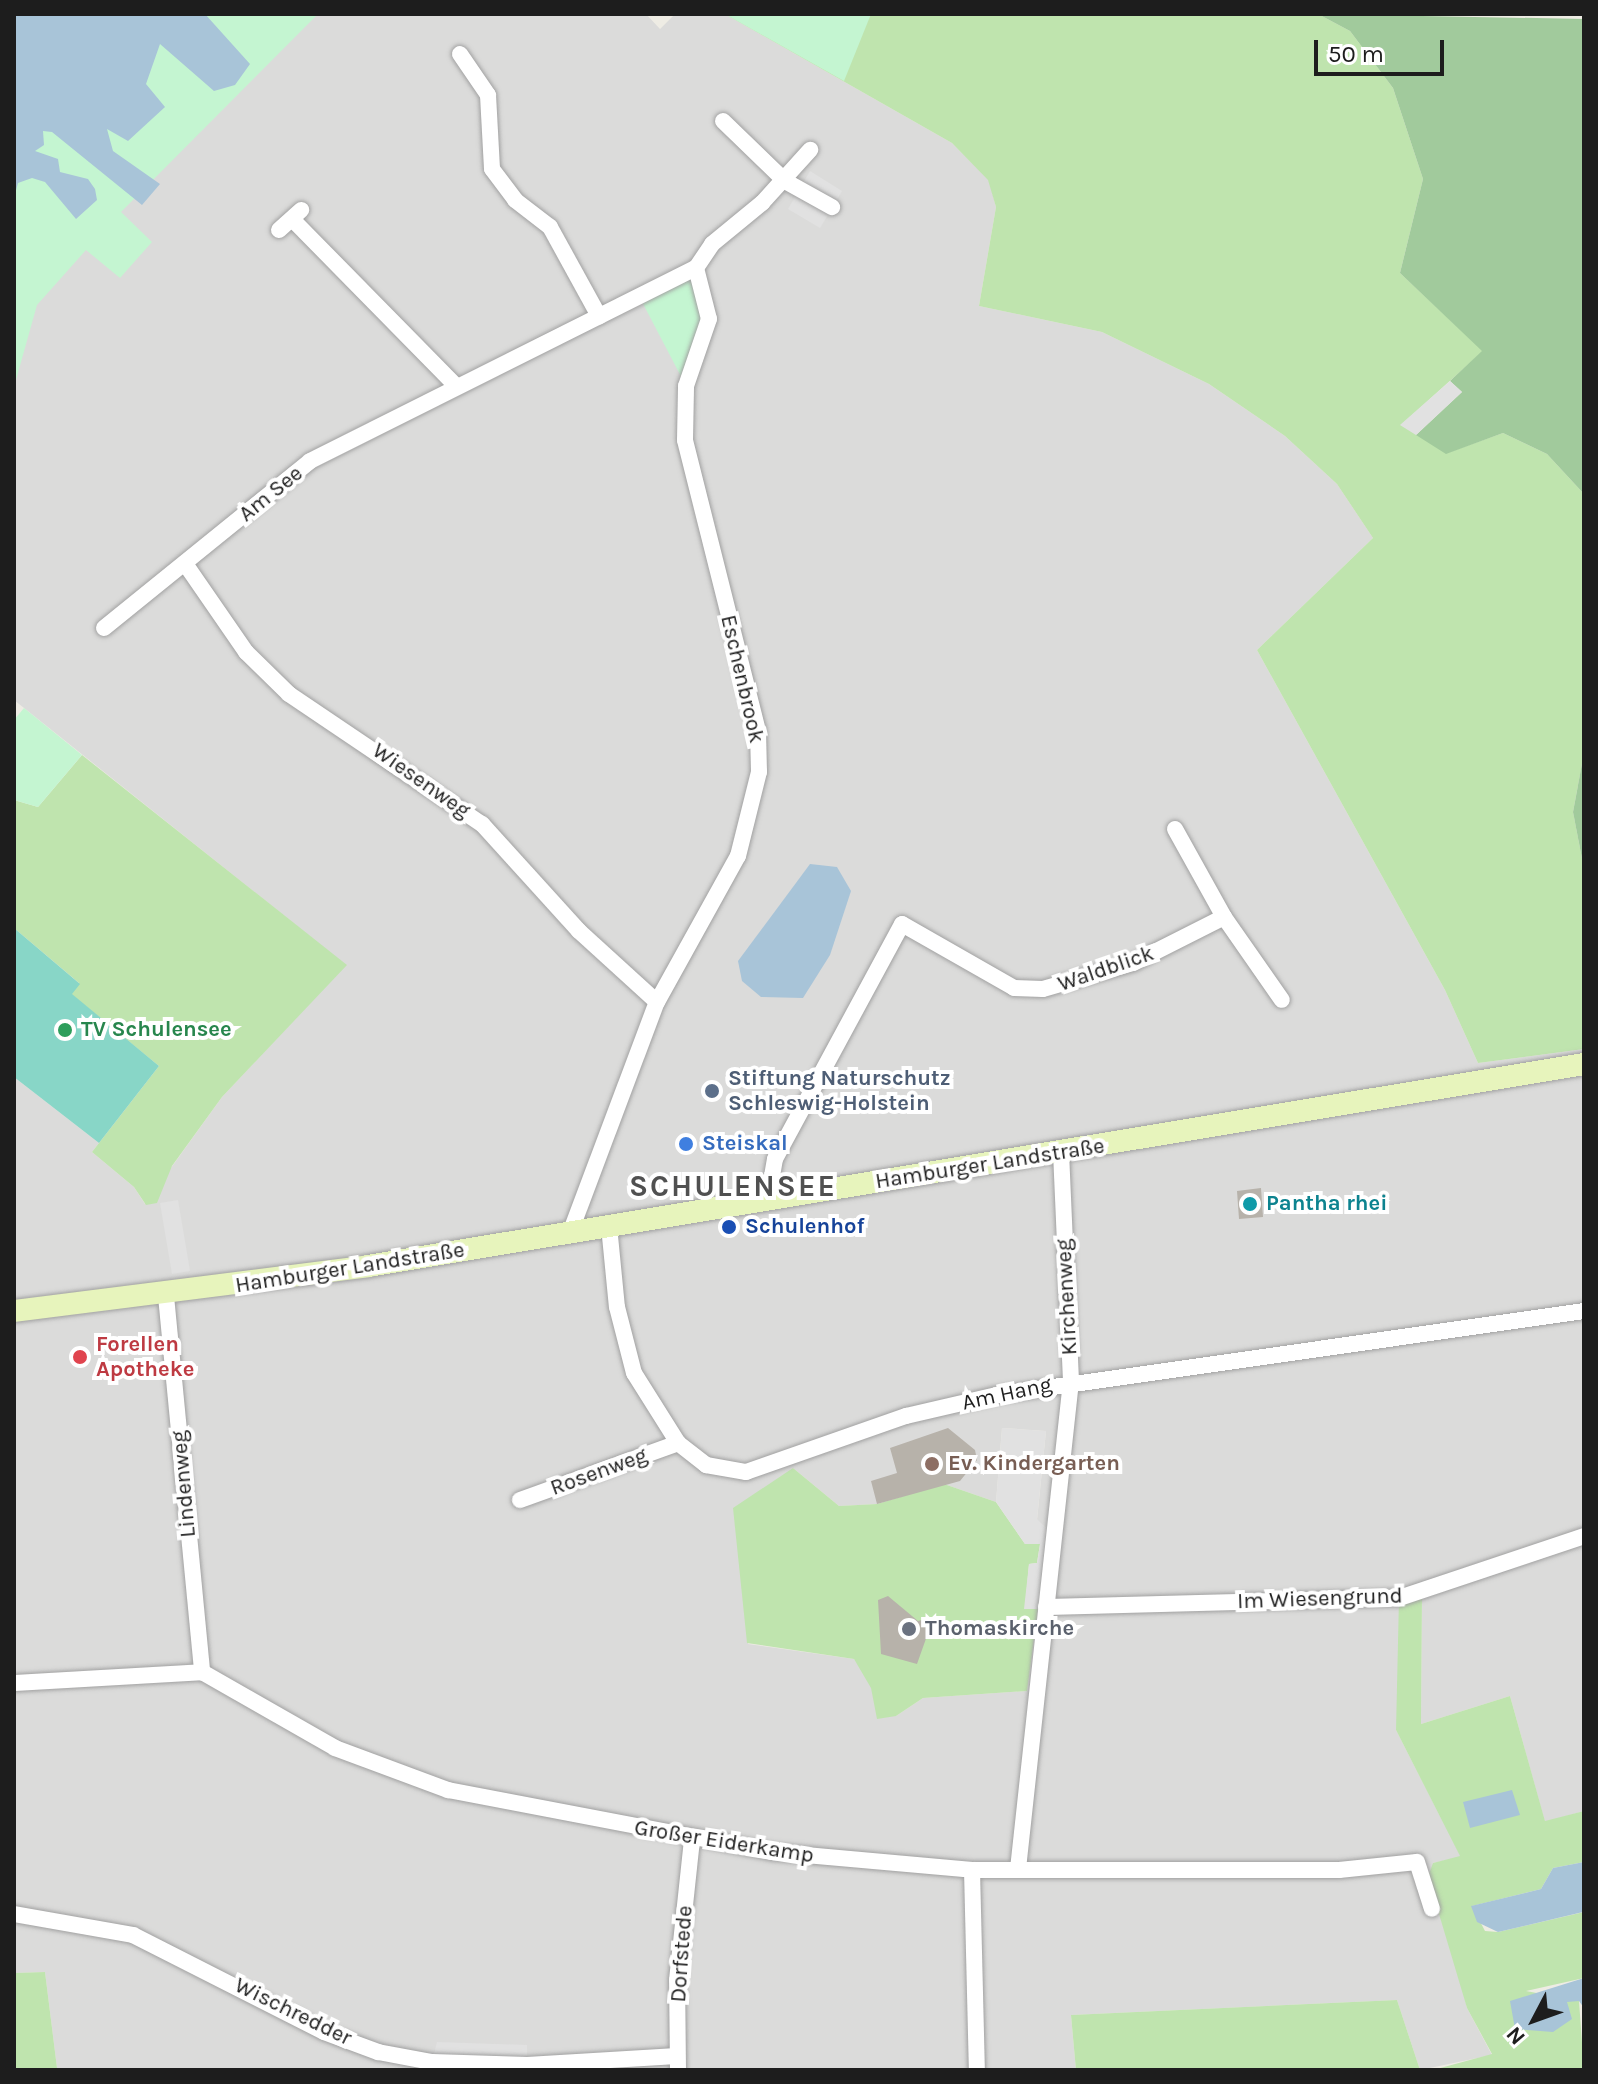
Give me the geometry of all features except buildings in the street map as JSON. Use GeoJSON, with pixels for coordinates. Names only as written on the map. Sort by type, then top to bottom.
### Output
{"type":"FeatureCollection","features":[{"type":"Feature","properties":{"kind":"main road","name":"Hamburger Landstraße"},"geometry":{"type":"LineString","coordinates":[[14,1311],[166,1296],[570,1233],[1061,1154],[1584,1064]]}},
{"type":"Feature","properties":{"kind":"street"},"geometry":{"type":"LineString","coordinates":[[460,54],[488,95],[492,169],[515,200],[550,227],[599,316]]}},
{"type":"Feature","properties":{"kind":"street"},"geometry":{"type":"LineString","coordinates":[[723,121],[785,181],[832,207]]}},
{"type":"Feature","properties":{"kind":"street"},"geometry":{"type":"LineString","coordinates":[[696,268],[712,244],[785,181],[810,150]]}},
{"type":"Feature","properties":{"kind":"street"},"geometry":{"type":"LineString","coordinates":[[291,220],[454,384]]}},
{"type":"Feature","properties":{"kind":"street","name":"Am See"},"geometry":{"type":"LineString","coordinates":[[104,628],[186,565],[310,461],[454,384],[696,268]]}},
{"type":"Feature","properties":{"kind":"street","name":"Eschenbrook"},"geometry":{"type":"LineString","coordinates":[[570,1233],[657,1002],[738,856],[759,772],[758,731],[685,440],[686,386],[709,319],[696,268]]}},
{"type":"Feature","properties":{"kind":"street","name":"Wiesenweg"},"geometry":{"type":"LineString","coordinates":[[186,565],[246,652],[289,694],[482,824],[579,931],[657,1002]]}},
{"type":"Feature","properties":{"kind":"street"},"geometry":{"type":"LineString","coordinates":[[1175,829],[1224,917],[1282,1000]]}},
{"type":"Feature","properties":{"kind":"street","name":"Waldblick"},"geometry":{"type":"LineString","coordinates":[[768,1199],[775,1159],[902,924],[1014,988],[1043,989],[1133,963],[1224,917]]}},
{"type":"Feature","properties":{"kind":"street","name":"Kirchenweg"},"geometry":{"type":"LineString","coordinates":[[1018,1869],[1071,1381],[1061,1154]]}},
{"type":"Feature","properties":{"kind":"street","name":"Am Hang"},"geometry":{"type":"LineString","coordinates":[[609,1226],[617,1307],[634,1373],[678,1443],[706,1465],[746,1472],[906,1416],[1071,1381],[1584,1311]]}},
{"type":"Feature","properties":{"kind":"street","name":"Lindenweg"},"geometry":{"type":"LineString","coordinates":[[166,1296],[202,1672]]}},
{"type":"Feature","properties":{"kind":"street","name":"Rosenweg"},"geometry":{"type":"LineString","coordinates":[[520,1500],[678,1443]]}},
{"type":"Feature","properties":{"kind":"street","name":"Im Wiesengrund"},"geometry":{"type":"LineString","coordinates":[[1046,1607],[1399,1598],[1584,1536]]}},
{"type":"Feature","properties":{"kind":"street"},"geometry":{"type":"LineString","coordinates":[[14,1683],[202,1672]]}},
{"type":"Feature","properties":{"kind":"street","name":"Großer Eiderkamp"},"geometry":{"type":"LineString","coordinates":[[202,1672],[335,1748],[448,1790],[692,1839],[972,1870],[1339,1870],[1417,1862],[1432,1909]]}},
{"type":"Feature","properties":{"kind":"street","name":"Dorfstede"},"geometry":{"type":"LineString","coordinates":[[678,2063],[692,1839]]}},
{"type":"Feature","properties":{"kind":"street"},"geometry":{"type":"LineString","coordinates":[[972,1870],[977,2070]]}},
{"type":"Feature","properties":{"kind":"street","name":"Wischredder"},"geometry":{"type":"LineString","coordinates":[[14,1914],[133,1935],[324,2032],[378,2052],[432,2062],[527,2065],[678,2063]]}},
{"type":"Feature","properties":{"kind":"shaded area"},"geometry":{"type":"Polygon","coordinates":[[[14,14],[205,14],[250,64],[235,85],[214,91],[160,44],[146,84],[165,107],[128,141],[107,129],[113,151],[160,184],[142,205],[52,132],[43,131],[44,145],[35,151],[58,159],[60,172],[88,179],[95,189],[97,200],[76,219],[45,182],[32,178],[18,183],[14,198],[14,14]]]}},
{"type":"Feature","properties":{"kind":"shaded area"},"geometry":{"type":"Polygon","coordinates":[[[309,14],[646,14],[660,29],[675,14],[725,14],[952,143],[989,180],[996,207],[979,306],[1102,332],[1209,384],[1285,436],[1337,484],[1373,538],[1257,650],[1445,990],[1478,1063],[1584,1049],[1584,1811],[1545,1822],[1510,1696],[1421,1724],[1422,1594],[1396,1730],[1461,1857],[1433,1863],[1467,2008],[1492,2055],[1420,2070],[1397,2000],[1071,2015],[1076,2070],[57,2068],[45,1972],[14,1973],[14,1077],[99,1143],[92,1152],[134,1187],[145,1204],[222,1097],[346,965],[14,700],[14,259],[150,172],[309,14]],[[1002,1428],[996,1502],[944,1484],[877,1504],[839,1506],[793,1468],[748,1644],[854,1659],[896,1716],[923,1698],[1027,1691],[1046,1528],[1037,1520],[1046,1431],[1002,1428]]]}},
{"type":"Feature","properties":{"kind":"shaded area"},"geometry":{"type":"Polygon","coordinates":[[[810,171],[842,191],[820,228],[788,209],[810,171]]]}},
{"type":"Feature","properties":{"kind":"shaded area"},"geometry":{"type":"Polygon","coordinates":[[[1450,381],[1462,392],[1416,435],[1400,425],[1450,381]]]}},
{"type":"Feature","properties":{"kind":"shaded area"},"geometry":{"type":"Polygon","coordinates":[[[810,864],[837,867],[851,891],[830,955],[803,998],[761,997],[742,981],[738,961],[810,864]]]}},
{"type":"Feature","properties":{"kind":"shaded area","name":"TV Schulensee"},"geometry":{"type":"Polygon","coordinates":[[[14,928],[80,984],[72,994],[159,1066],[99,1143],[14,1077],[14,928]]]}},
{"type":"Feature","properties":{"kind":"shaded area"},"geometry":{"type":"Polygon","coordinates":[[[178,1200],[190,1271],[172,1274],[160,1203],[178,1200]]]}},
{"type":"Feature","properties":{"kind":"shaded area"},"geometry":{"type":"Polygon","coordinates":[[[1002,1428],[1046,1431],[1037,1519],[1046,1528],[1038,1609],[1024,1609],[1029,1564],[1037,1563],[1040,1544],[1025,1544],[996,1502],[1002,1428]]]}},
{"type":"Feature","properties":{"kind":"shaded area"},"geometry":{"type":"Polygon","coordinates":[[[1512,1790],[1520,1815],[1470,1828],[1463,1802],[1512,1790]]]}},
{"type":"Feature","properties":{"kind":"shaded area"},"geometry":{"type":"Polygon","coordinates":[[[1584,1862],[1583,1912],[1498,1932],[1477,1922],[1471,1906],[1541,1889],[1553,1868],[1584,1862]]]}},
{"type":"Feature","properties":{"kind":"shaded area"},"geometry":{"type":"Polygon","coordinates":[[[1584,1978],[1584,2008],[1579,2001],[1567,2002],[1572,2019],[1553,2032],[1515,2029],[1510,2001],[1584,1978]]]}},
{"type":"Feature","properties":{"kind":"shaded area"},"geometry":{"type":"Polygon","coordinates":[[[437,2042],[527,2045],[527,2065],[432,2062],[437,2042]]]}},
{"type":"Feature","properties":{"kind":"green space"},"geometry":{"type":"Polygon","coordinates":[[[14,14],[318,14],[121,212],[152,242],[120,278],[86,250],[37,305],[14,387],[14,14]]]}},
{"type":"Feature","properties":{"kind":"green space"},"geometry":{"type":"Polygon","coordinates":[[[725,14],[1318,14],[1350,31],[1393,88],[1423,179],[1400,273],[1483,351],[1401,425],[1447,453],[1503,433],[1547,454],[1584,494],[1584,753],[1573,812],[1584,869],[1584,1049],[1478,1063],[1445,990],[1257,650],[1373,538],[1337,484],[1285,436],[1209,384],[1102,332],[979,306],[996,207],[988,180],[952,143],[725,14]]]}},
{"type":"Feature","properties":{"kind":"green space"},"geometry":{"type":"Polygon","coordinates":[[[725,14],[871,14],[844,81],[725,14]]]}},
{"type":"Feature","properties":{"kind":"green space"},"geometry":{"type":"Polygon","coordinates":[[[1318,14],[1584,19],[1584,494],[1547,454],[1503,433],[1446,454],[1416,435],[1462,392],[1450,381],[1482,351],[1400,273],[1423,179],[1393,88],[1350,31],[1318,14]]]}},
{"type":"Feature","properties":{"kind":"green space"},"geometry":{"type":"Polygon","coordinates":[[[696,268],[707,295],[686,386],[640,298],[696,268]]]}},
{"type":"Feature","properties":{"kind":"green space"},"geometry":{"type":"Polygon","coordinates":[[[24,708],[82,755],[38,807],[14,800],[14,720],[24,708]]]}},
{"type":"Feature","properties":{"kind":"green space"},"geometry":{"type":"Polygon","coordinates":[[[1584,753],[1584,869],[1573,812],[1584,753]]]}},
{"type":"Feature","properties":{"kind":"green space"},"geometry":{"type":"Polygon","coordinates":[[[82,755],[347,965],[222,1097],[172,1166],[157,1203],[146,1205],[134,1187],[92,1152],[159,1066],[71,994],[79,983],[14,928],[14,800],[38,807],[82,755]]]}},
{"type":"Feature","properties":{"kind":"green space"},"geometry":{"type":"Polygon","coordinates":[[[793,1468],[839,1506],[877,1504],[944,1484],[996,1502],[1025,1544],[1040,1544],[1037,1563],[1029,1564],[1025,1609],[1038,1609],[1027,1691],[923,1698],[896,1716],[877,1719],[871,1688],[854,1659],[747,1643],[733,1508],[793,1468]]]}},
{"type":"Feature","properties":{"kind":"green space"},"geometry":{"type":"Polygon","coordinates":[[[1422,1594],[1421,1724],[1510,1696],[1545,1821],[1584,1811],[1584,1862],[1553,1868],[1541,1889],[1472,1906],[1485,1931],[1498,1932],[1584,1912],[1584,1978],[1526,1991],[1579,2001],[1584,2070],[1433,2070],[1492,2054],[1467,2008],[1428,1877],[1433,1863],[1460,1856],[1396,1730],[1399,1598],[1422,1594]]]}},
{"type":"Feature","properties":{"kind":"green space"},"geometry":{"type":"Polygon","coordinates":[[[45,1972],[57,2068],[14,2069],[14,1973],[45,1972]]]}},
{"type":"Feature","properties":{"kind":"green space"},"geometry":{"type":"Polygon","coordinates":[[[1397,2000],[1420,2070],[1076,2070],[1071,2015],[1397,2000]]]}},
{"type":"Feature","properties":{"kind":"place","name":"TV Schulensee"},"geometry":{"type":"Point","coordinates":[65,1030]}},
{"type":"Feature","properties":{"kind":"place","name":"Stiftung Naturschutz Schleswig-Holstein"},"geometry":{"type":"Point","coordinates":[712,1091]}},
{"type":"Feature","properties":{"kind":"place","name":"Steiskal"},"geometry":{"type":"Point","coordinates":[686,1144]}},
{"type":"Feature","properties":{"kind":"place","name":"Pantha rhei"},"geometry":{"type":"Point","coordinates":[1250,1204]}},
{"type":"Feature","properties":{"kind":"place","name":"Schulenhof"},"geometry":{"type":"Point","coordinates":[729,1227]}},
{"type":"Feature","properties":{"kind":"place","name":"Forellen Apotheke"},"geometry":{"type":"Point","coordinates":[80,1357]}},
{"type":"Feature","properties":{"kind":"place","name":"Ev. Kindergarten"},"geometry":{"type":"Point","coordinates":[932,1464]}},
{"type":"Feature","properties":{"kind":"place","name":"Thomaskirche"},"geometry":{"type":"Point","coordinates":[909,1629]}},
{"type":"Feature","properties":{"kind":"district","name":"SCHULENSEE"},"geometry":{"type":"Point","coordinates":[733,1186]}}]}
